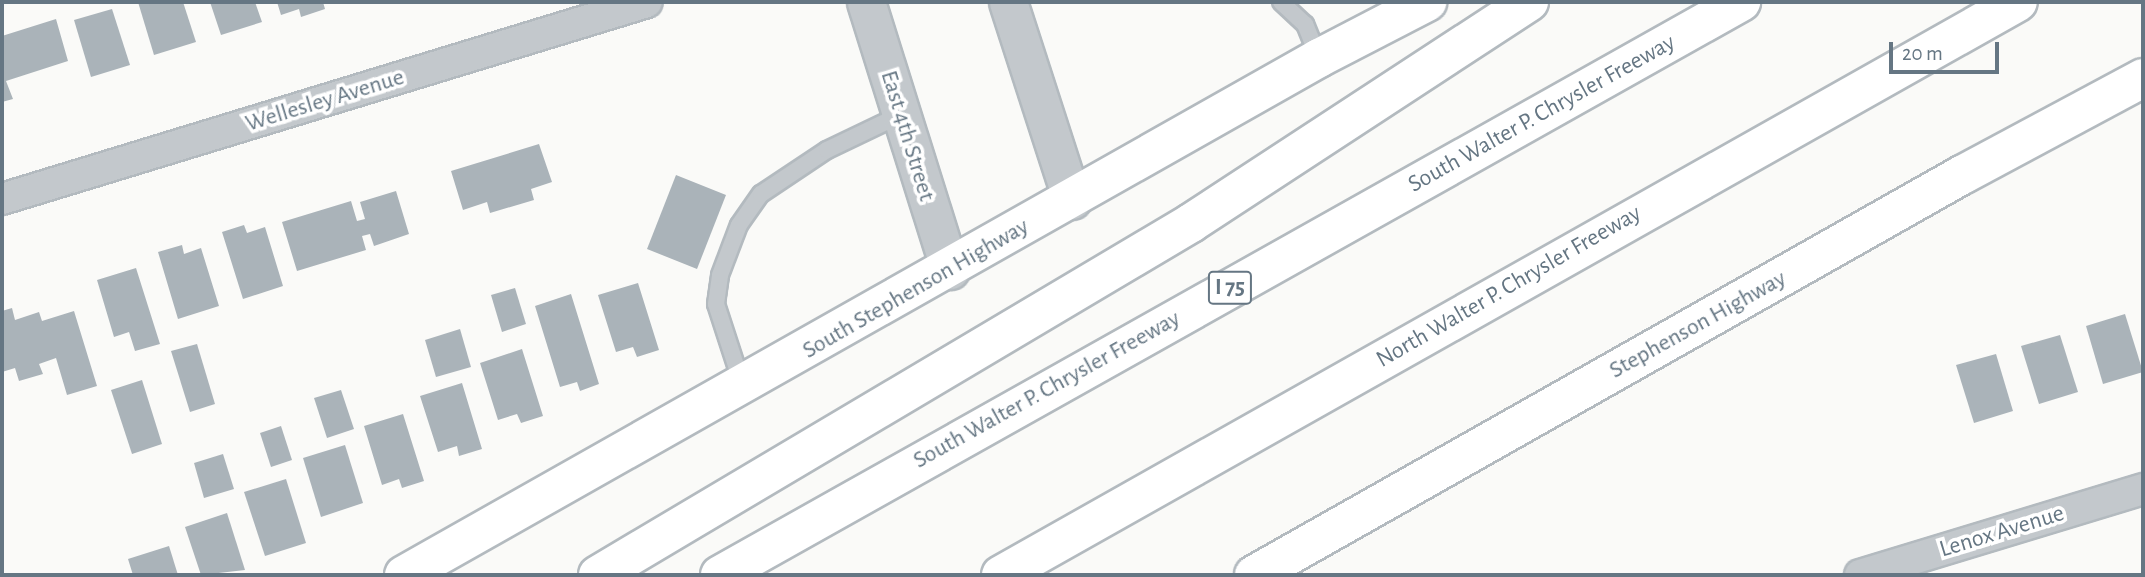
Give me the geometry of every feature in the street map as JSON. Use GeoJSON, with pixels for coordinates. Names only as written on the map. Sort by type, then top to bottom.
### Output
{"type":"FeatureCollection","features":[{"type":"Feature","properties":{"kind":"main road","name":"South Stephenson Highway"},"geometry":{"type":"LineString","coordinates":[[404,575],[743,387],[1319,58],[1427,2]]}},
{"type":"Feature","properties":{"kind":"main road"},"geometry":{"type":"LineString","coordinates":[[598,575],[1191,223],[1528,2]]}},
{"type":"Feature","properties":{"kind":"main road","name":"South Walter P. Chrysler Freeway"},"geometry":{"type":"LineString","coordinates":[[720,575],[1741,2]]}},
{"type":"Feature","properties":{"kind":"main road","name":"North Walter P. Chrysler Freeway"},"geometry":{"type":"LineString","coordinates":[[1001,575],[2018,2]]}},
{"type":"Feature","properties":{"kind":"main road","name":"Stephenson Highway"},"geometry":{"type":"LineString","coordinates":[[1254,575],[1950,182],[2143,78]]}},
{"type":"Feature","properties":{"kind":"street","name":"Wellesley Avenue"},"geometry":{"type":"LineString","coordinates":[[2,200],[647,2]]}},
{"type":"Feature","properties":{"kind":"street","name":"East 4th Street"},"geometry":{"type":"LineString","coordinates":[[866,2],[950,270]]}},
{"type":"Feature","properties":{"kind":"street"},"geometry":{"type":"LineString","coordinates":[[1008,2],[1072,200]]}},
{"type":"Feature","properties":{"kind":"street","name":"Lenox Avenue"},"geometry":{"type":"LineString","coordinates":[[1860,575],[2143,489]]}},
{"type":"Feature","properties":{"kind":"lane"},"geometry":{"type":"LineString","coordinates":[[1281,2],[1305,24],[1319,58]]}},
{"type":"Feature","properties":{"kind":"lane"},"geometry":{"type":"LineString","coordinates":[[743,387],[716,304],[720,275],[739,225],[761,194],[827,150],[900,115]]}},
{"type":"Feature","properties":{"kind":"building"},"geometry":{"type":"Polygon","coordinates":[[[138,2],[183,2],[196,42],[154,55],[138,2]]]}},
{"type":"Feature","properties":{"kind":"building"},"geometry":{"type":"Polygon","coordinates":[[[210,2],[255,2],[262,22],[221,35],[210,2]]]}},
{"type":"Feature","properties":{"kind":"building"},"geometry":{"type":"Polygon","coordinates":[[[277,2],[323,2],[325,9],[301,17],[299,9],[281,15],[277,2]]]}},
{"type":"Feature","properties":{"kind":"building"},"geometry":{"type":"Polygon","coordinates":[[[112,9],[130,65],[91,77],[74,20],[112,9]]]}},
{"type":"Feature","properties":{"kind":"building"},"geometry":{"type":"Polygon","coordinates":[[[56,19],[68,61],[6,81],[13,99],[2,102],[2,36],[56,19]]]}},
{"type":"Feature","properties":{"kind":"building"},"geometry":{"type":"Polygon","coordinates":[[[539,144],[552,182],[531,189],[534,200],[490,213],[487,202],[463,210],[451,171],[539,144]]]}},
{"type":"Feature","properties":{"kind":"building"},"geometry":{"type":"Polygon","coordinates":[[[676,175],[726,195],[697,269],[647,249],[676,175]]]}},
{"type":"Feature","properties":{"kind":"building"},"geometry":{"type":"Polygon","coordinates":[[[396,191],[409,234],[374,246],[370,234],[362,236],[366,250],[297,271],[282,222],[351,201],[357,221],[365,219],[360,202],[396,191]]]}},
{"type":"Feature","properties":{"kind":"building"},"geometry":{"type":"Polygon","coordinates":[[[244,225],[247,233],[265,227],[283,286],[243,299],[222,232],[244,225]]]}},
{"type":"Feature","properties":{"kind":"building"},"geometry":{"type":"Polygon","coordinates":[[[182,245],[184,254],[201,248],[219,306],[178,319],[158,252],[182,245]]]}},
{"type":"Feature","properties":{"kind":"building"},"geometry":{"type":"Polygon","coordinates":[[[136,268],[160,344],[135,351],[129,332],[114,337],[97,280],[136,268]]]}},
{"type":"Feature","properties":{"kind":"building"},"geometry":{"type":"Polygon","coordinates":[[[638,283],[659,350],[637,357],[633,347],[616,352],[598,295],[638,283]]]}},
{"type":"Feature","properties":{"kind":"building"},"geometry":{"type":"Polygon","coordinates":[[[515,288],[526,324],[502,332],[491,295],[515,288]]]}},
{"type":"Feature","properties":{"kind":"building"},"geometry":{"type":"Polygon","coordinates":[[[571,294],[599,384],[580,391],[577,382],[560,387],[535,306],[571,294]]]}},
{"type":"Feature","properties":{"kind":"building"},"geometry":{"type":"Polygon","coordinates":[[[12,308],[15,320],[39,312],[42,321],[74,311],[97,386],[67,395],[56,358],[39,364],[43,374],[19,381],[15,368],[2,372],[2,311],[12,308]]]}},
{"type":"Feature","properties":{"kind":"building"},"geometry":{"type":"Polygon","coordinates":[[[2125,314],[2143,372],[2103,384],[2086,326],[2125,314]]]}},
{"type":"Feature","properties":{"kind":"building"},"geometry":{"type":"Polygon","coordinates":[[[460,329],[471,367],[436,377],[425,340],[460,329]]]}},
{"type":"Feature","properties":{"kind":"building"},"geometry":{"type":"Polygon","coordinates":[[[2060,335],[2078,392],[2039,404],[2021,346],[2060,335]]]}},
{"type":"Feature","properties":{"kind":"building"},"geometry":{"type":"Polygon","coordinates":[[[197,344],[215,404],[190,412],[171,351],[197,344]]]}},
{"type":"Feature","properties":{"kind":"building"},"geometry":{"type":"Polygon","coordinates":[[[522,349],[543,416],[521,423],[517,414],[498,420],[480,363],[522,349]]]}},
{"type":"Feature","properties":{"kind":"building"},"geometry":{"type":"Polygon","coordinates":[[[1996,354],[2013,411],[1974,423],[1956,365],[1996,354]]]}},
{"type":"Feature","properties":{"kind":"building"},"geometry":{"type":"Polygon","coordinates":[[[142,380],[162,444],[132,454],[111,390],[142,380]]]}},
{"type":"Feature","properties":{"kind":"building"},"geometry":{"type":"Polygon","coordinates":[[[462,383],[482,449],[459,456],[457,446],[438,452],[420,396],[462,383]]]}},
{"type":"Feature","properties":{"kind":"building"},"geometry":{"type":"Polygon","coordinates":[[[341,390],[354,429],[327,438],[314,398],[341,390]]]}},
{"type":"Feature","properties":{"kind":"building"},"geometry":{"type":"Polygon","coordinates":[[[403,414],[424,481],[402,488],[399,479],[382,485],[364,426],[403,414]]]}},
{"type":"Feature","properties":{"kind":"building"},"geometry":{"type":"Polygon","coordinates":[[[281,426],[292,460],[271,467],[260,433],[281,426]]]}},
{"type":"Feature","properties":{"kind":"building"},"geometry":{"type":"Polygon","coordinates":[[[345,445],[363,503],[321,517],[303,458],[345,445]]]}},
{"type":"Feature","properties":{"kind":"building"},"geometry":{"type":"Polygon","coordinates":[[[223,454],[234,489],[204,498],[194,463],[223,454]]]}},
{"type":"Feature","properties":{"kind":"building"},"geometry":{"type":"Polygon","coordinates":[[[286,479],[306,543],[265,556],[244,492],[286,479]]]}},
{"type":"Feature","properties":{"kind":"building"},"geometry":{"type":"Polygon","coordinates":[[[227,513],[245,570],[201,575],[185,527],[227,513]]]}},
{"type":"Feature","properties":{"kind":"building"},"geometry":{"type":"Polygon","coordinates":[[[169,546],[178,575],[133,575],[128,559],[169,546]]]}}]}
